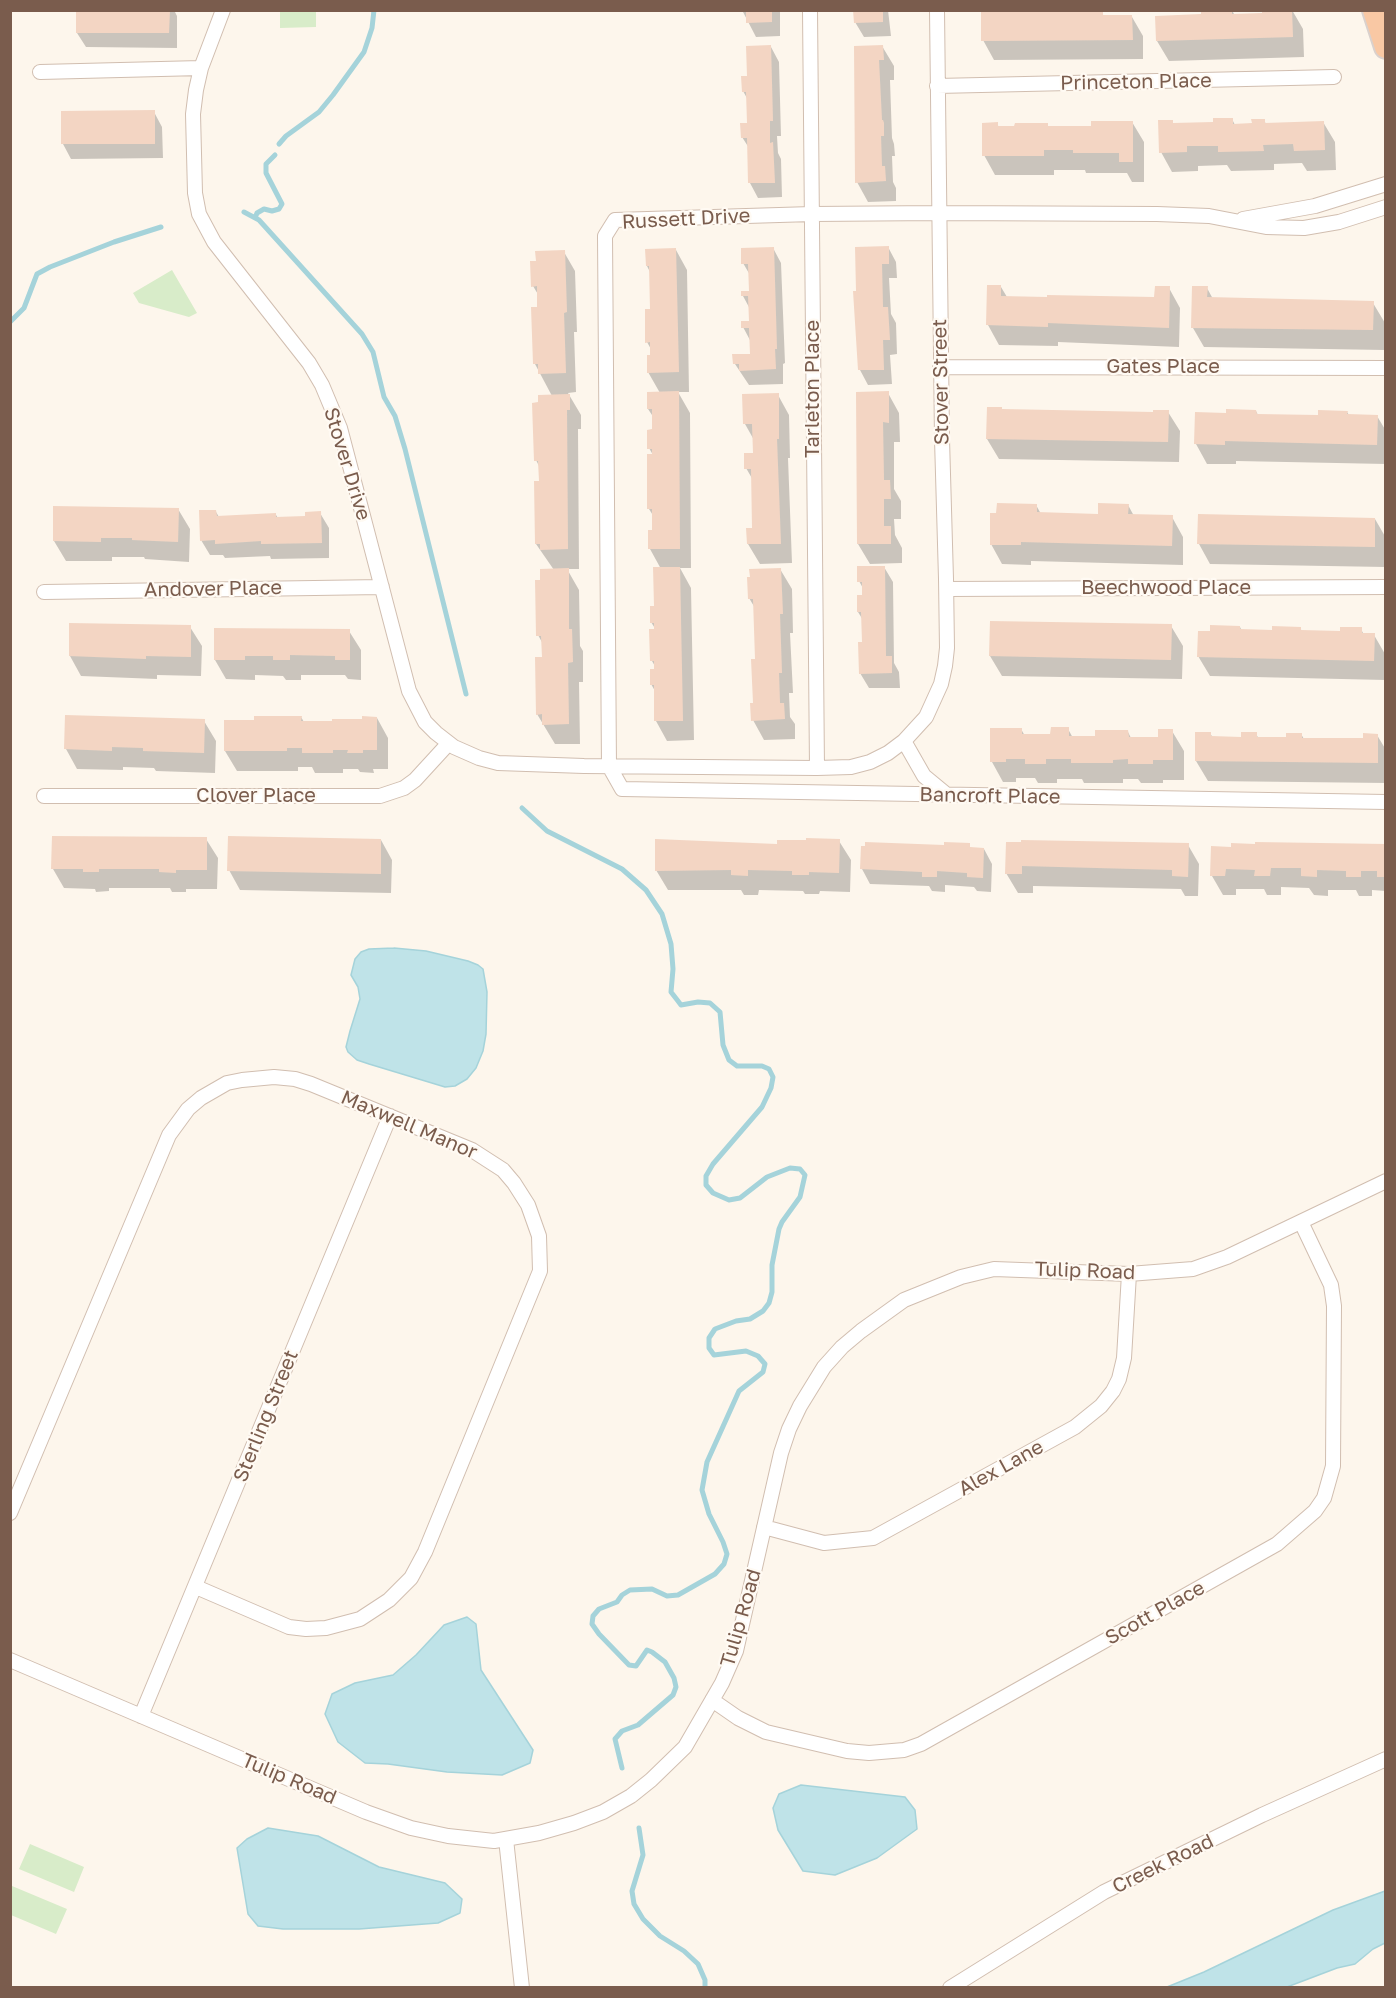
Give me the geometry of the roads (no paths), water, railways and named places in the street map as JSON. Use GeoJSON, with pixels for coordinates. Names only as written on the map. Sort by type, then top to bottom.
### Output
{"type":"FeatureCollection","features":[{"type":"Feature","properties":{"kind":"highway"},"geometry":{"type":"LineString","coordinates":[[1374,10],[1386,47]]}},
{"type":"Feature","properties":{"kind":"street","name":"Stover Drive"},"geometry":{"type":"LineString","coordinates":[[223,10],[201,68],[193,114],[195,193],[202,222],[214,242],[309,363],[322,385],[340,428],[409,691],[425,722],[448,744],[470,755],[498,763],[609,766]]}},
{"type":"Feature","properties":{"kind":"street","name":"Tarleton Place"},"geometry":{"type":"LineString","coordinates":[[810,10],[817,768]]}},
{"type":"Feature","properties":{"kind":"street","name":"Stover Street"},"geometry":{"type":"LineString","coordinates":[[609,766],[851,767],[870,762],[888,753],[904,741],[926,717],[940,684],[947,648],[940,367],[937,10]]}},
{"type":"Feature","properties":{"kind":"street"},"geometry":{"type":"LineString","coordinates":[[40,72],[201,68]]}},
{"type":"Feature","properties":{"kind":"street","name":"Princeton Place"},"geometry":{"type":"LineString","coordinates":[[937,86],[1334,77]]}},
{"type":"Feature","properties":{"kind":"street","name":"Russett Drive"},"geometry":{"type":"LineString","coordinates":[[1232,221],[1316,206],[1386,184]]}},
{"type":"Feature","properties":{"kind":"street","name":"Russett Drive"},"geometry":{"type":"LineString","coordinates":[[609,766],[605,236],[615,220],[812,214],[1157,214],[1209,216],[1266,227],[1304,228],[1339,222],[1386,207]]}},
{"type":"Feature","properties":{"kind":"street","name":"Gates Place"},"geometry":{"type":"LineString","coordinates":[[940,367],[1386,368]]}},
{"type":"Feature","properties":{"kind":"street","name":"Andover Place"},"geometry":{"type":"LineString","coordinates":[[45,592],[382,587]]}},
{"type":"Feature","properties":{"kind":"street","name":"Beechwood Place"},"geometry":{"type":"LineString","coordinates":[[947,589],[1386,587]]}},
{"type":"Feature","properties":{"kind":"street"},"geometry":{"type":"LineString","coordinates":[[904,741],[924,776],[947,795]]}},
{"type":"Feature","properties":{"kind":"street","name":"Clover Place"},"geometry":{"type":"LineString","coordinates":[[44,796],[380,796],[409,784],[448,744]]}},
{"type":"Feature","properties":{"kind":"street","name":"Bancroft Place"},"geometry":{"type":"LineString","coordinates":[[609,766],[622,789],[1386,802]]}},
{"type":"Feature","properties":{"kind":"street","name":"Maxwell Manor"},"geometry":{"type":"LineString","coordinates":[[10,1513],[169,1135],[188,1109],[201,1098],[227,1083],[259,1077],[274,1077],[311,1084],[472,1150],[503,1170],[528,1205],[539,1236],[540,1271],[425,1552],[411,1578],[389,1600],[360,1618],[326,1628],[306,1629],[289,1627],[196,1587]]}},
{"type":"Feature","properties":{"kind":"street","name":"Sterling Street"},"geometry":{"type":"LineString","coordinates":[[141,1716],[390,1116]]}},
{"type":"Feature","properties":{"kind":"street","name":"Tulip Road"},"geometry":{"type":"LineString","coordinates":[[10,1660],[366,1812],[411,1828],[472,1840],[494,1841],[539,1833],[574,1823],[603,1812],[631,1796],[685,1747],[722,1683],[736,1651],[781,1453],[800,1406],[824,1367],[842,1347],[884,1313],[904,1300],[931,1288],[961,1277],[994,1269],[1130,1274],[1193,1269],[1227,1257],[1386,1181]]}},
{"type":"Feature","properties":{"kind":"street","name":"Scott Place"},"geometry":{"type":"LineString","coordinates":[[712,1700],[738,1718],[766,1732],[847,1751],[869,1753],[904,1750],[921,1744],[1277,1544],[1315,1511],[1324,1498],[1333,1466],[1334,1306],[1330,1285],[1323,1267],[1301,1222]]}},
{"type":"Feature","properties":{"kind":"street","name":"Alex Lane"},"geometry":{"type":"LineString","coordinates":[[764,1527],[824,1543],[873,1538],[1075,1427],[1101,1406],[1119,1379],[1124,1358],[1130,1274]]}},
{"type":"Feature","properties":{"kind":"street","name":"Creek Road"},"geometry":{"type":"LineString","coordinates":[[950,1988],[1104,1892],[1262,1815],[1386,1759]]}},
{"type":"Feature","properties":{"kind":"street"},"geometry":{"type":"LineString","coordinates":[[506,1839],[522,1988]]}},
{"type":"Feature","properties":{"kind":"water"},"geometry":{"type":"Polygon","coordinates":[[[394,948],[426,951],[468,961],[483,969],[487,992],[486,1034],[483,1051],[476,1068],[467,1079],[455,1086],[445,1087],[369,1064],[357,1060],[348,1052],[346,1047],[360,999],[358,987],[351,975],[355,959],[361,952],[369,949],[394,948]]]}},
{"type":"Feature","properties":{"kind":"water"},"geometry":{"type":"Polygon","coordinates":[[[467,1617],[476,1624],[481,1670],[533,1750],[530,1763],[502,1775],[447,1772],[365,1763],[338,1742],[325,1714],[332,1694],[355,1683],[393,1675],[416,1655],[444,1625],[467,1617]]]}},
{"type":"Feature","properties":{"kind":"water"},"geometry":{"type":"Polygon","coordinates":[[[801,1785],[905,1797],[915,1810],[917,1829],[877,1858],[835,1875],[803,1871],[778,1830],[773,1808],[779,1794],[801,1785]]]}},
{"type":"Feature","properties":{"kind":"water"},"geometry":{"type":"Polygon","coordinates":[[[268,1828],[318,1836],[379,1867],[445,1883],[462,1899],[460,1913],[438,1923],[359,1929],[283,1929],[258,1926],[248,1914],[237,1848],[247,1839],[268,1828]]]}},
{"type":"Feature","properties":{"kind":"water"},"geometry":{"type":"Polygon","coordinates":[[[1385,1891],[1385,1943],[1373,1949],[1355,1964],[1337,1968],[1287,1987],[1167,1987],[1204,1972],[1333,1910],[1385,1891]]]}},
{"type":"Feature","properties":{"kind":"waterway"},"geometry":{"type":"LineString","coordinates":[[279,144],[286,136],[319,112],[364,52],[372,28],[374,10]]}},
{"type":"Feature","properties":{"kind":"waterway"},"geometry":{"type":"LineString","coordinates":[[255,218],[257,213],[264,209],[272,211],[279,209],[282,204],[266,173],[266,164],[275,155]]}},
{"type":"Feature","properties":{"kind":"waterway"},"geometry":{"type":"LineString","coordinates":[[244,212],[259,220],[362,334],[373,352],[384,397],[395,416],[405,449],[466,694]]}},
{"type":"Feature","properties":{"kind":"waterway"},"geometry":{"type":"LineString","coordinates":[[10,322],[24,308],[37,274],[114,242],[161,227]]}},
{"type":"Feature","properties":{"kind":"waterway"},"geometry":{"type":"LineString","coordinates":[[522,808],[547,831],[622,869],[646,890],[662,914],[671,944],[673,969],[671,992],[681,1005],[698,1002],[710,1003],[720,1012],[723,1045],[729,1060],[737,1066],[762,1066],[769,1069],[773,1077],[771,1088],[762,1107],[713,1164],[706,1176],[706,1185],[713,1193],[729,1200],[740,1198],[767,1177],[790,1168],[800,1169],[805,1175],[800,1197],[779,1229],[772,1265],[772,1292],[769,1303],[763,1311],[750,1319],[736,1321],[715,1329],[709,1338],[709,1348],[714,1355],[746,1351],[758,1356],[765,1364],[763,1372],[739,1391],[707,1462],[702,1490],[709,1514],[727,1554],[724,1564],[715,1574],[678,1595],[667,1596],[652,1589],[630,1590],[617,1602],[599,1609],[593,1616],[592,1624],[599,1634],[629,1665],[636,1666],[647,1650],[652,1652],[665,1662],[676,1687],[673,1695],[638,1725],[622,1731],[615,1739],[622,1768]]}},
{"type":"Feature","properties":{"kind":"waterway"},"geometry":{"type":"LineString","coordinates":[[639,1828],[643,1855],[632,1891],[634,1904],[643,1919],[660,1936],[684,1951],[698,1964],[705,1980],[705,1988]]}}]}
